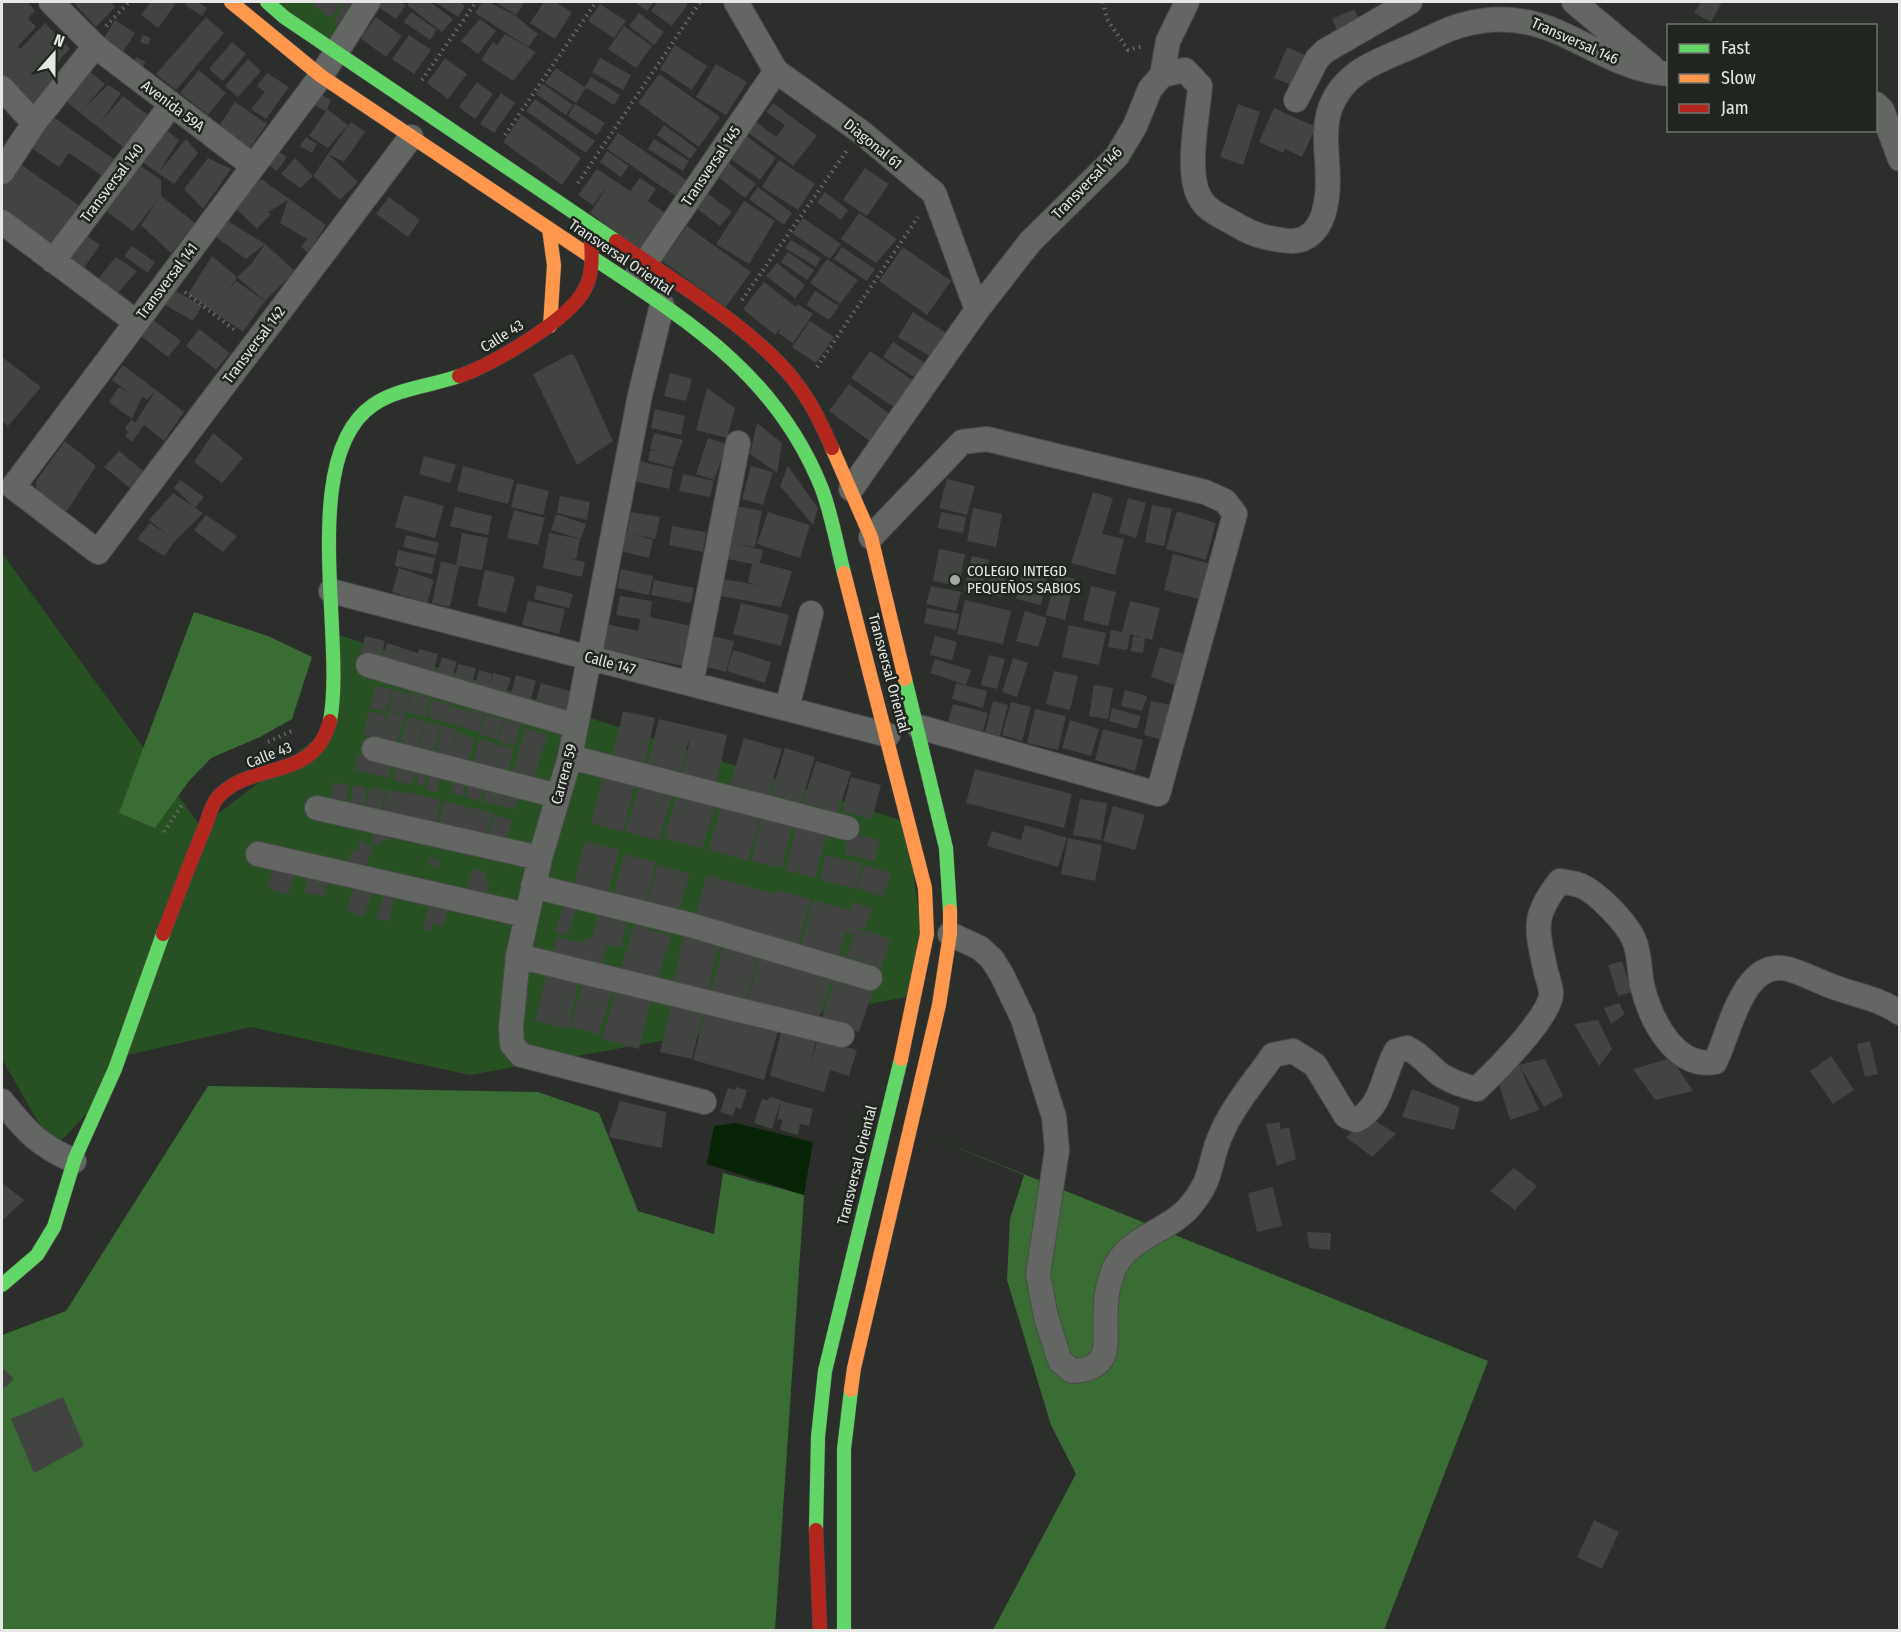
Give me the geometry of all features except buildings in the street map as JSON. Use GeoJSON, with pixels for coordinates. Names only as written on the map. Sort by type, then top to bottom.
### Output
{"type":"FeatureCollection","features":[{"type":"Feature","properties":{"kind":"main road","name":"Transversal Oriental"},"geometry":{"type":"LineString","coordinates":[[231,2],[321,76],[696,327],[744,369],[775,405],[802,448],[822,490],[888,735],[925,888],[927,934],[916,997],[825,1371],[818,1437],[815,1515],[820,1630]]}},
{"type":"Feature","properties":{"kind":"main road","name":"Transversal Oriental"},"geometry":{"type":"LineString","coordinates":[[267,2],[336,52],[410,99],[646,261],[728,320],[774,358],[802,390],[830,442],[871,537],[896,646],[919,727],[946,848],[951,884],[950,934],[939,1005],[854,1368],[844,1449],[844,1630]]}},
{"type":"Feature","properties":{"kind":"main road","name":"Calle 43"},"geometry":{"type":"LineString","coordinates":[[2,1285],[39,1254],[59,1219],[74,1161],[118,1059],[186,871],[218,797],[247,781],[310,755],[326,734],[335,688],[331,521],[339,456],[347,432],[362,411],[384,396],[468,374],[494,362],[550,326],[585,292],[592,277],[595,259],[591,237],[583,217]]}},
{"type":"Feature","properties":{"kind":"main road"},"geometry":{"type":"LineString","coordinates":[[549,229],[555,250],[556,273],[550,326]]}},
{"type":"Feature","properties":{"kind":"street","name":"Avenida 59A"},"geometry":{"type":"LineString","coordinates":[[51,2],[93,44],[253,166]]}},
{"type":"Feature","properties":{"kind":"street","name":"Transversal 141"},"geometry":{"type":"LineString","coordinates":[[98,552],[13,487],[321,76],[368,2]]}},
{"type":"Feature","properties":{"kind":"street","name":"Diagonal 61"},"geometry":{"type":"LineString","coordinates":[[736,2],[776,71],[861,132],[934,194],[977,310]]}},
{"type":"Feature","properties":{"kind":"street"},"geometry":{"type":"LineString","coordinates":[[1162,75],[1168,41],[1187,2]]}},
{"type":"Feature","properties":{"kind":"street"},"geometry":{"type":"LineString","coordinates":[[1296,100],[1317,58],[1325,51],[1410,2]]}},
{"type":"Feature","properties":{"kind":"street"},"geometry":{"type":"LineString","coordinates":[[1574,2],[1663,73]]}},
{"type":"Feature","properties":{"kind":"street","name":"Transversal 146"},"geometry":{"type":"LineString","coordinates":[[851,489],[977,310],[1030,243],[1117,156],[1135,126],[1150,89],[1162,75],[1185,70],[1200,86],[1192,167],[1199,198],[1213,212],[1243,229],[1257,235],[1293,242],[1312,233],[1324,216],[1329,182],[1326,139],[1331,106],[1341,90],[1365,65],[1464,24],[1492,19],[1522,18],[1544,24],[1623,62],[1663,73]]}},
{"type":"Feature","properties":{"kind":"street"},"geometry":{"type":"LineString","coordinates":[[2,172],[34,123],[93,44]]}},
{"type":"Feature","properties":{"kind":"street","name":"Transversal 145"},"geometry":{"type":"LineString","coordinates":[[631,283],[776,71]]}},
{"type":"Feature","properties":{"kind":"street"},"geometry":{"type":"LineString","coordinates":[[2,88],[34,123]]}},
{"type":"Feature","properties":{"kind":"street","name":"Transversal 140"},"geometry":{"type":"LineString","coordinates":[[53,261],[171,105]]}},
{"type":"Feature","properties":{"kind":"street"},"geometry":{"type":"LineString","coordinates":[[1877,106],[1882,110],[1890,129],[1899,159]]}},
{"type":"Feature","properties":{"kind":"street","name":"Transversal 142"},"geometry":{"type":"LineString","coordinates":[[98,552],[411,138]]}},
{"type":"Feature","properties":{"kind":"street"},"geometry":{"type":"LineString","coordinates":[[2,222],[136,322]]}},
{"type":"Feature","properties":{"kind":"street","name":"Carrera 59"},"geometry":{"type":"LineString","coordinates":[[662,305],[640,395],[570,757],[540,858],[526,915],[518,956],[511,1027],[512,1044],[521,1054],[704,1102]]}},
{"type":"Feature","properties":{"kind":"street"},"geometry":{"type":"LineString","coordinates":[[871,537],[962,442],[987,439],[1205,492],[1225,501],[1235,514],[1158,794],[919,727]]}},
{"type":"Feature","properties":{"kind":"street"},"geometry":{"type":"LineString","coordinates":[[691,684],[738,443]]}},
{"type":"Feature","properties":{"kind":"street","name":"Calle 147"},"geometry":{"type":"LineString","coordinates":[[331,591],[888,735]]}},
{"type":"Feature","properties":{"kind":"street"},"geometry":{"type":"LineString","coordinates":[[787,708],[811,613]]}},
{"type":"Feature","properties":{"kind":"street"},"geometry":{"type":"LineString","coordinates":[[368,665],[576,726]]}},
{"type":"Feature","properties":{"kind":"street"},"geometry":{"type":"LineString","coordinates":[[374,749],[558,796]]}},
{"type":"Feature","properties":{"kind":"street"},"geometry":{"type":"LineString","coordinates":[[570,757],[847,828]]}},
{"type":"Feature","properties":{"kind":"street"},"geometry":{"type":"LineString","coordinates":[[317,808],[540,858]]}},
{"type":"Feature","properties":{"kind":"street"},"geometry":{"type":"LineString","coordinates":[[258,854],[526,915]]}},
{"type":"Feature","properties":{"kind":"street"},"geometry":{"type":"LineString","coordinates":[[950,934],[980,948],[992,959],[1002,975],[1023,1019],[1054,1117],[1057,1150],[1038,1274],[1046,1317],[1060,1361],[1072,1371],[1087,1370],[1100,1362],[1105,1353],[1106,1307],[1113,1271],[1127,1250],[1169,1224],[1190,1207],[1209,1181],[1219,1139],[1233,1111],[1274,1055],[1293,1051],[1315,1065],[1346,1116],[1356,1120],[1365,1116],[1376,1103],[1396,1051],[1407,1048],[1420,1054],[1440,1074],[1460,1085],[1477,1089],[1504,1064],[1542,1014],[1551,996],[1537,926],[1546,899],[1560,881],[1580,885],[1626,924],[1635,942],[1645,994],[1662,1034],[1678,1052],[1696,1062],[1715,1062],[1743,991],[1768,970],[1786,968],[1833,987],[1887,1004],[1899,1013]]}},
{"type":"Feature","properties":{"kind":"street"},"geometry":{"type":"LineString","coordinates":[[533,886],[687,924],[870,978]]}},
{"type":"Feature","properties":{"kind":"street"},"geometry":{"type":"LineString","coordinates":[[518,956],[842,1035]]}},
{"type":"Feature","properties":{"kind":"street"},"geometry":{"type":"LineString","coordinates":[[2,1101],[27,1132],[47,1149],[74,1161]]}},
{"type":"Feature","properties":{"kind":"path"},"geometry":{"type":"LineString","coordinates":[[93,44],[129,2]]}},
{"type":"Feature","properties":{"kind":"path"},"geometry":{"type":"LineString","coordinates":[[410,99],[476,2]]}},
{"type":"Feature","properties":{"kind":"path"},"geometry":{"type":"LineString","coordinates":[[492,155],[596,2]]}},
{"type":"Feature","properties":{"kind":"path"},"geometry":{"type":"LineString","coordinates":[[564,204],[700,2]]}},
{"type":"Feature","properties":{"kind":"path"},"geometry":{"type":"LineString","coordinates":[[1103,2],[1107,19],[1128,50],[1168,41]]}},
{"type":"Feature","properties":{"kind":"path"},"geometry":{"type":"LineString","coordinates":[[728,320],[861,132]]}},
{"type":"Feature","properties":{"kind":"path"},"geometry":{"type":"LineString","coordinates":[[802,390],[934,194]]}},
{"type":"Feature","properties":{"kind":"path"},"geometry":{"type":"LineString","coordinates":[[168,279],[254,345]]}},
{"type":"Feature","properties":{"kind":"path"},"geometry":{"type":"LineString","coordinates":[[264,744],[295,730],[300,720]]}},
{"type":"Feature","properties":{"kind":"path"},"geometry":{"type":"LineString","coordinates":[[164,832],[189,795]]}},
{"type":"Feature","properties":{"kind":"shaded area"},"geometry":{"type":"Polygon","coordinates":[[[275,2],[368,2],[336,47],[275,2]]]}},
{"type":"Feature","properties":{"kind":"shaded area"},"geometry":{"type":"Polygon","coordinates":[[[2,553],[201,827],[324,732],[330,632],[906,822],[922,935],[913,996],[470,1075],[251,1027],[123,1056],[109,1089],[65,1137],[58,1141],[42,1129],[2,1059],[2,553]]]}},
{"type":"Feature","properties":{"kind":"shaded area"},"geometry":{"type":"Polygon","coordinates":[[[735,1123],[813,1142],[804,1195],[707,1164],[714,1126],[735,1123]]]}},
{"type":"Feature","properties":{"kind":"green space"},"geometry":{"type":"Polygon","coordinates":[[[194,612],[268,636],[312,657],[292,719],[260,737],[211,758],[189,781],[155,828],[119,813],[194,612]]]}},
{"type":"Feature","properties":{"kind":"green space"},"geometry":{"type":"Polygon","coordinates":[[[208,1086],[538,1092],[599,1113],[638,1211],[714,1234],[723,1173],[804,1195],[775,1630],[2,1630],[2,1335],[66,1311],[208,1086]]]}},
{"type":"Feature","properties":{"kind":"green space"},"geometry":{"type":"Polygon","coordinates":[[[924,1134],[1488,1361],[1384,1630],[993,1630],[1076,1474],[1051,1425],[1007,1280],[1010,1219],[1024,1175],[924,1134]]]}},
{"type":"Feature","properties":{"kind":"traffic: fast"},"geometry":{"type":"LineString","coordinates":[[267,2],[284,17],[616,241]]}},
{"type":"Feature","properties":{"kind":"traffic: fast"},"geometry":{"type":"LineString","coordinates":[[587,254],[659,302],[724,352],[780,412],[803,448],[822,489],[832,520],[844,573]]}},
{"type":"Feature","properties":{"kind":"traffic: fast"},"geometry":{"type":"LineString","coordinates":[[330,721],[333,686],[330,506],[336,465],[350,430],[373,405],[404,391],[459,376]]}},
{"type":"Feature","properties":{"kind":"traffic: fast"},"geometry":{"type":"LineString","coordinates":[[905,679],[946,848],[950,911]]}},
{"type":"Feature","properties":{"kind":"traffic: fast"},"geometry":{"type":"LineString","coordinates":[[2,1285],[37,1255],[54,1227],[75,1158],[115,1069],[163,934]]}},
{"type":"Feature","properties":{"kind":"traffic: fast"},"geometry":{"type":"LineString","coordinates":[[816,1530],[818,1437],[825,1371],[901,1059]]}},
{"type":"Feature","properties":{"kind":"traffic: fast"},"geometry":{"type":"LineString","coordinates":[[844,1630],[844,1449],[851,1390]]}},
{"type":"Feature","properties":{"kind":"traffic: slow"},"geometry":{"type":"LineString","coordinates":[[231,2],[321,76],[587,254]]}},
{"type":"Feature","properties":{"kind":"traffic: slow"},"geometry":{"type":"LineString","coordinates":[[549,229],[554,265],[550,326]]}},
{"type":"Feature","properties":{"kind":"traffic: slow"},"geometry":{"type":"LineString","coordinates":[[832,448],[871,537],[905,679]]}},
{"type":"Feature","properties":{"kind":"traffic: slow"},"geometry":{"type":"LineString","coordinates":[[844,573],[925,888],[927,934],[901,1059]]}},
{"type":"Feature","properties":{"kind":"traffic: slow"},"geometry":{"type":"LineString","coordinates":[[851,1390],[854,1368],[939,1005],[950,934],[950,911]]}},
{"type":"Feature","properties":{"kind":"traffic: jam"},"geometry":{"type":"LineString","coordinates":[[459,376],[473,371],[528,340],[577,301],[585,289],[591,271],[591,239]]}},
{"type":"Feature","properties":{"kind":"traffic: jam"},"geometry":{"type":"LineString","coordinates":[[616,241],[690,291],[765,349],[786,370],[811,404],[832,448]]}},
{"type":"Feature","properties":{"kind":"traffic: jam"},"geometry":{"type":"LineString","coordinates":[[163,934],[212,807],[218,797],[247,778],[296,763],[310,754],[322,741],[330,721]]}},
{"type":"Feature","properties":{"kind":"traffic: jam"},"geometry":{"type":"LineString","coordinates":[[816,1530],[820,1630]]}},
{"type":"Feature","properties":{"kind":"place","name":"COLEGIO INTEGD PEQUEÑOS SABIOS"},"geometry":{"type":"Point","coordinates":[955,580]}}]}
